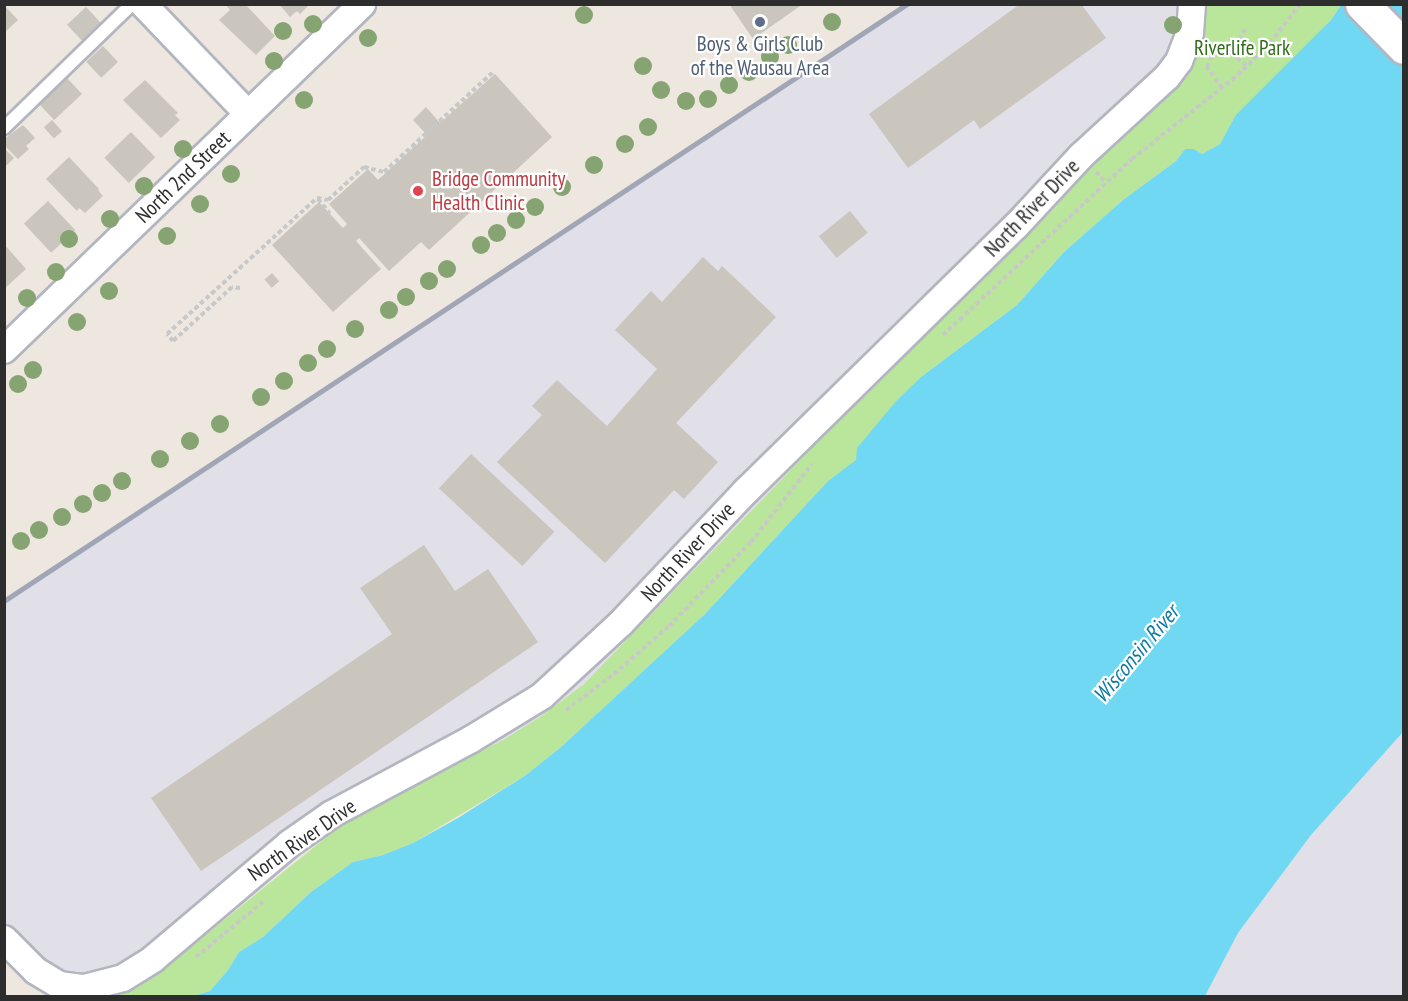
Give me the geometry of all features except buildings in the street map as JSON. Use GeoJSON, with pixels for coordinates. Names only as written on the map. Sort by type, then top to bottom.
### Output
{"type":"FeatureCollection","features":[{"type":"Feature","properties":{"kind":"main road"},"geometry":{"type":"LineString","coordinates":[[1362,4],[1404,47]]}},
{"type":"Feature","properties":{"kind":"street"},"geometry":{"type":"LineString","coordinates":[[143,4],[248,114]]}},
{"type":"Feature","properties":{"kind":"street","name":"North 2nd Street"},"geometry":{"type":"LineString","coordinates":[[4,350],[362,4]]}},
{"type":"Feature","properties":{"kind":"street","name":"North River Drive"},"geometry":{"type":"LineString","coordinates":[[4,939],[45,979],[59,985],[84,988],[107,984],[136,971],[288,844],[315,826],[512,716],[566,675],[621,624],[746,491],[1016,226],[1081,156],[1167,77],[1179,61],[1190,33],[1192,4]]}},
{"type":"Feature","properties":{"kind":"lane"},"geometry":{"type":"LineString","coordinates":[[4,128],[132,4]]}},
{"type":"Feature","properties":{"kind":"path"},"geometry":{"type":"LineString","coordinates":[[1231,52],[1246,28]]}},
{"type":"Feature","properties":{"kind":"path"},"geometry":{"type":"LineString","coordinates":[[1222,88],[1209,72],[1208,59],[1216,52],[1231,52],[1247,66]]}},
{"type":"Feature","properties":{"kind":"path"},"geometry":{"type":"LineString","coordinates":[[317,198],[328,200],[364,166],[384,172],[493,72]]}},
{"type":"Feature","properties":{"kind":"path"},"geometry":{"type":"LineString","coordinates":[[373,174],[377,170]]}},
{"type":"Feature","properties":{"kind":"path"},"geometry":{"type":"LineString","coordinates":[[317,198],[330,214]]}},
{"type":"Feature","properties":{"kind":"path"},"geometry":{"type":"LineString","coordinates":[[240,288],[232,287],[173,341],[167,334],[317,198]]}},
{"type":"Feature","properties":{"kind":"shaded area"},"geometry":{"type":"Polygon","coordinates":[[[905,5],[1203,5],[1191,64],[1181,81],[1078,177],[1055,209],[898,359],[584,684],[540,717],[503,740],[363,812],[310,847],[186,951],[116,996],[62,996],[5,937],[5,601],[905,5]]]}},
{"type":"Feature","properties":{"kind":"shaded area"},"geometry":{"type":"Polygon","coordinates":[[[1403,732],[1403,996],[1205,996],[1238,933],[1311,835],[1403,732]]]}},
{"type":"Feature","properties":{"kind":"green space","name":"Riverlife Park"},"geometry":{"type":"Polygon","coordinates":[[[1203,5],[1341,5],[1331,20],[1227,132],[1220,144],[1202,154],[1194,149],[1185,149],[1176,161],[1123,200],[1064,252],[1017,305],[921,377],[897,400],[857,460],[828,481],[705,614],[561,747],[526,775],[413,843],[383,855],[353,862],[311,892],[263,937],[239,952],[228,970],[210,991],[194,996],[116,996],[186,951],[334,831],[363,812],[503,740],[540,717],[584,684],[898,359],[1055,208],[1091,163],[1181,81],[1191,64],[1203,5]]]}},
{"type":"Feature","properties":{"kind":"water","name":"Wisconsin River"},"geometry":{"type":"Polygon","coordinates":[[[1341,5],[1403,5],[1403,732],[1311,835],[1238,933],[1205,996],[194,996],[210,991],[228,970],[239,952],[263,937],[311,892],[353,862],[383,855],[413,843],[526,775],[561,747],[705,614],[828,481],[856,460],[857,448],[897,400],[921,377],[1017,305],[1064,252],[1123,200],[1176,161],[1185,149],[1194,149],[1202,154],[1220,144],[1236,115],[1331,20],[1341,5]]]}},
{"type":"Feature","properties":{"kind":"railway"},"geometry":{"type":"LineString","coordinates":[[4,601],[907,4]]}},
{"type":"Feature","properties":{"kind":"place","name":"Boys & Girls Club of the Wausau Area"},"geometry":{"type":"Point","coordinates":[760,22]}},
{"type":"Feature","properties":{"kind":"place","name":"Bridge Community Health Clinic"},"geometry":{"type":"Point","coordinates":[418,191]}}]}
